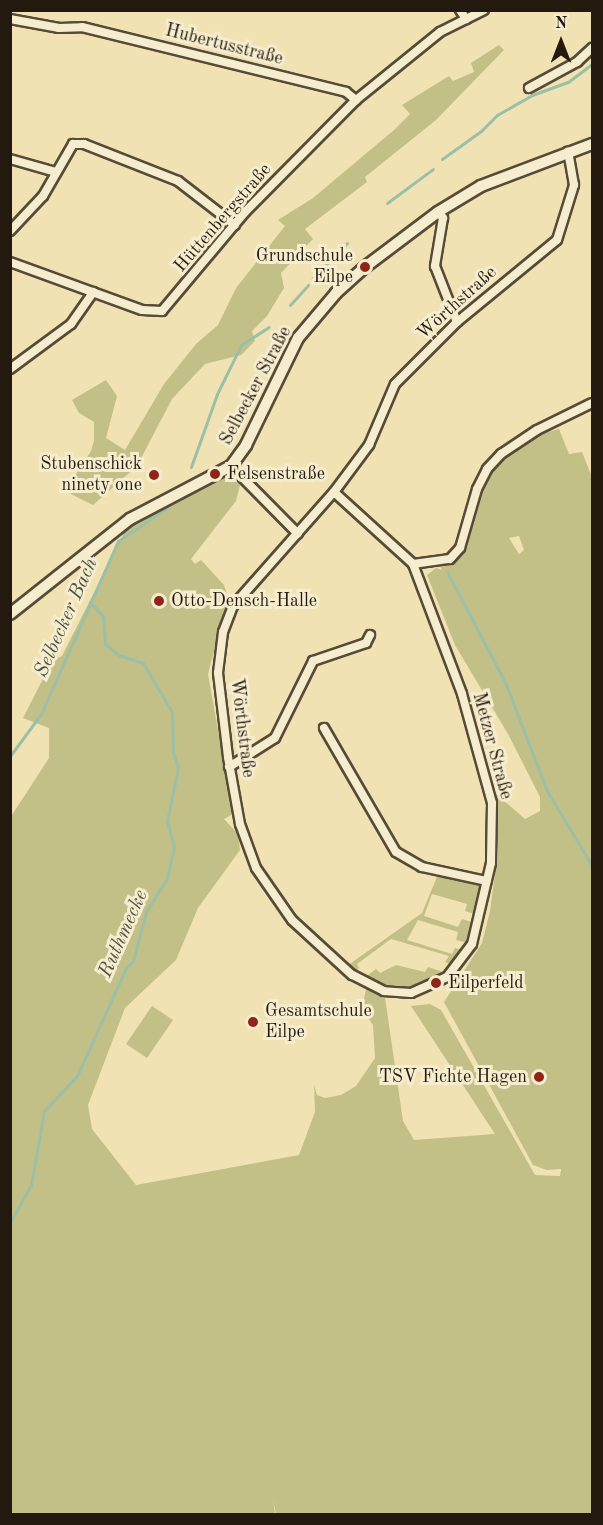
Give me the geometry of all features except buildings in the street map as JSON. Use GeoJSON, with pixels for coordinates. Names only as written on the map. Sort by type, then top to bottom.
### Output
{"type":"FeatureCollection","features":[{"type":"Feature","properties":{"kind":"main road","name":"Selbecker Straße"},"geometry":{"type":"LineString","coordinates":[[10,614],[130,519],[231,465],[246,445],[298,338],[365,267],[438,212],[481,186],[592,144]]}},
{"type":"Feature","properties":{"kind":"street"},"geometry":{"type":"LineString","coordinates":[[460,10],[466,19]]}},
{"type":"Feature","properties":{"kind":"street","name":"Hüttenbergstraße"},"geometry":{"type":"LineString","coordinates":[[93,292],[142,310],[162,311],[235,225],[356,100],[440,32],[484,10]]}},
{"type":"Feature","properties":{"kind":"street","name":"Hubertusstraße"},"geometry":{"type":"LineString","coordinates":[[10,20],[59,28],[82,27],[346,92],[356,100]]}},
{"type":"Feature","properties":{"kind":"street"},"geometry":{"type":"LineString","coordinates":[[529,88],[582,58],[592,48]]}},
{"type":"Feature","properties":{"kind":"street"},"geometry":{"type":"LineString","coordinates":[[10,231],[34,208],[73,144],[84,144],[187,185],[235,225]]}},
{"type":"Feature","properties":{"kind":"street","name":"Wörthstraße"},"geometry":{"type":"LineString","coordinates":[[487,882],[477,932],[457,967],[421,990],[401,993],[376,988],[352,975],[292,920],[256,868],[240,824],[229,767],[218,673],[223,632],[233,606],[334,492],[369,445],[395,384],[457,322],[556,240],[574,185],[568,152]]}},
{"type":"Feature","properties":{"kind":"street"},"geometry":{"type":"LineString","coordinates":[[10,159],[56,172]]}},
{"type":"Feature","properties":{"kind":"street"},"geometry":{"type":"LineString","coordinates":[[438,212],[443,218],[435,266],[457,322]]}},
{"type":"Feature","properties":{"kind":"street"},"geometry":{"type":"LineString","coordinates":[[10,262],[93,292],[71,324],[10,369]]}},
{"type":"Feature","properties":{"kind":"street"},"geometry":{"type":"LineString","coordinates":[[413,564],[450,559],[460,548],[477,489],[487,469],[501,454],[537,430],[592,403]]}},
{"type":"Feature","properties":{"kind":"street"},"geometry":{"type":"LineString","coordinates":[[231,465],[298,534]]}},
{"type":"Feature","properties":{"kind":"street","name":"Metzer Straße"},"geometry":{"type":"LineString","coordinates":[[334,492],[413,564],[462,694],[492,803],[487,882]]}},
{"type":"Feature","properties":{"kind":"street"},"geometry":{"type":"LineString","coordinates":[[229,767],[275,738],[313,661],[366,643],[370,635]]}},
{"type":"Feature","properties":{"kind":"street"},"geometry":{"type":"LineString","coordinates":[[324,728],[396,852],[422,867],[487,882]]}},
{"type":"Feature","properties":{"kind":"shaded area"},"geometry":{"type":"Polygon","coordinates":[[[499,45],[504,50],[436,120],[365,177],[367,182],[305,229],[313,239],[281,273],[284,288],[267,316],[252,331],[255,341],[241,355],[205,364],[172,399],[137,466],[93,505],[71,494],[69,485],[91,451],[94,441],[94,422],[79,413],[72,400],[106,380],[117,396],[106,438],[125,450],[164,384],[196,344],[218,325],[236,288],[285,226],[278,220],[313,198],[394,130],[410,114],[402,105],[449,76],[453,81],[474,72],[471,63],[499,45]]]}},
{"type":"Feature","properties":{"kind":"shaded area"},"geometry":{"type":"Polygon","coordinates":[[[559,429],[569,454],[582,452],[592,477],[592,1514],[276,1514],[273,1500],[275,1514],[11,1514],[10,818],[49,758],[49,728],[23,718],[52,661],[62,656],[127,527],[230,470],[240,485],[236,501],[191,559],[195,564],[201,560],[224,585],[228,598],[208,674],[233,814],[224,819],[238,834],[240,850],[198,908],[176,960],[125,1008],[88,1105],[92,1129],[136,1185],[299,1155],[315,1112],[314,1085],[317,1095],[325,1098],[341,1095],[356,1086],[375,1058],[373,1025],[362,1009],[367,984],[360,981],[376,969],[380,973],[396,965],[425,972],[428,967],[449,974],[428,987],[384,991],[403,1121],[414,1140],[495,1134],[411,1006],[430,1004],[441,1010],[535,1175],[560,1176],[561,1169],[547,1170],[533,1165],[444,1002],[482,943],[490,911],[498,852],[496,794],[525,819],[540,811],[540,797],[508,734],[455,645],[427,575],[436,568],[442,570],[438,562],[460,548],[487,469],[537,430],[538,440],[539,434],[559,429]],[[519,536],[509,538],[519,554],[524,550],[519,536]]]}},
{"type":"Feature","properties":{"kind":"shaded area"},"geometry":{"type":"Polygon","coordinates":[[[439,872],[487,881],[480,916],[465,911],[467,904],[432,894],[424,916],[458,927],[462,919],[479,924],[472,944],[456,940],[458,932],[418,920],[407,940],[452,954],[455,948],[468,952],[457,967],[445,962],[449,956],[391,939],[357,964],[359,968],[352,975],[344,968],[422,913],[439,872]]]}},
{"type":"Feature","properties":{"kind":"shaded area"},"geometry":{"type":"Polygon","coordinates":[[[152,1006],[173,1020],[147,1058],[126,1044],[152,1006]]]}},
{"type":"Feature","properties":{"kind":"waterway","name":"Selbecker Bach"},"geometry":{"type":"LineString","coordinates":[[442,159],[481,131],[497,115],[532,95],[568,82],[592,64]]}},
{"type":"Feature","properties":{"kind":"waterway","name":"Selbecker Bach"},"geometry":{"type":"LineString","coordinates":[[387,203],[433,169]]}},
{"type":"Feature","properties":{"kind":"waterway","name":"Selbecker Bach"},"geometry":{"type":"LineString","coordinates":[[312,279],[347,243]]}},
{"type":"Feature","properties":{"kind":"waterway","name":"Selbecker Bach"},"geometry":{"type":"LineString","coordinates":[[290,305],[308,285]]}},
{"type":"Feature","properties":{"kind":"waterway","name":"Selbecker Bach"},"geometry":{"type":"LineString","coordinates":[[191,467],[217,394],[241,345],[269,327]]}},
{"type":"Feature","properties":{"kind":"waterway","name":"Selbecker Bach"},"geometry":{"type":"LineString","coordinates":[[10,756],[41,714],[118,541],[168,507]]}},
{"type":"Feature","properties":{"kind":"waterway"},"geometry":{"type":"LineString","coordinates":[[447,572],[505,682],[547,791],[592,866]]}},
{"type":"Feature","properties":{"kind":"waterway","name":"Ruthmecke"},"geometry":{"type":"LineString","coordinates":[[10,1222],[31,1185],[44,1111],[77,1076],[126,968],[133,961],[146,912],[167,878],[174,847],[167,821],[178,768],[173,752],[172,712],[143,663],[119,655],[105,644],[103,616],[90,602]]}},
{"type":"Feature","properties":{"kind":"place","name":"Grundschule Eilpe"},"geometry":{"type":"Point","coordinates":[365,267]}},
{"type":"Feature","properties":{"kind":"place","name":"Felsenstraße"},"geometry":{"type":"Point","coordinates":[215,474]}},
{"type":"Feature","properties":{"kind":"place","name":"Stubenschick ninety one"},"geometry":{"type":"Point","coordinates":[154,475]}},
{"type":"Feature","properties":{"kind":"place","name":"Otto-Densch-Halle"},"geometry":{"type":"Point","coordinates":[159,601]}},
{"type":"Feature","properties":{"kind":"place","name":"Eilperfeld"},"geometry":{"type":"Point","coordinates":[436,983]}},
{"type":"Feature","properties":{"kind":"place","name":"Gesamtschule Eilpe"},"geometry":{"type":"Point","coordinates":[253,1022]}},
{"type":"Feature","properties":{"kind":"place","name":"TSV Fichte Hagen"},"geometry":{"type":"Point","coordinates":[539,1077]}}]}
